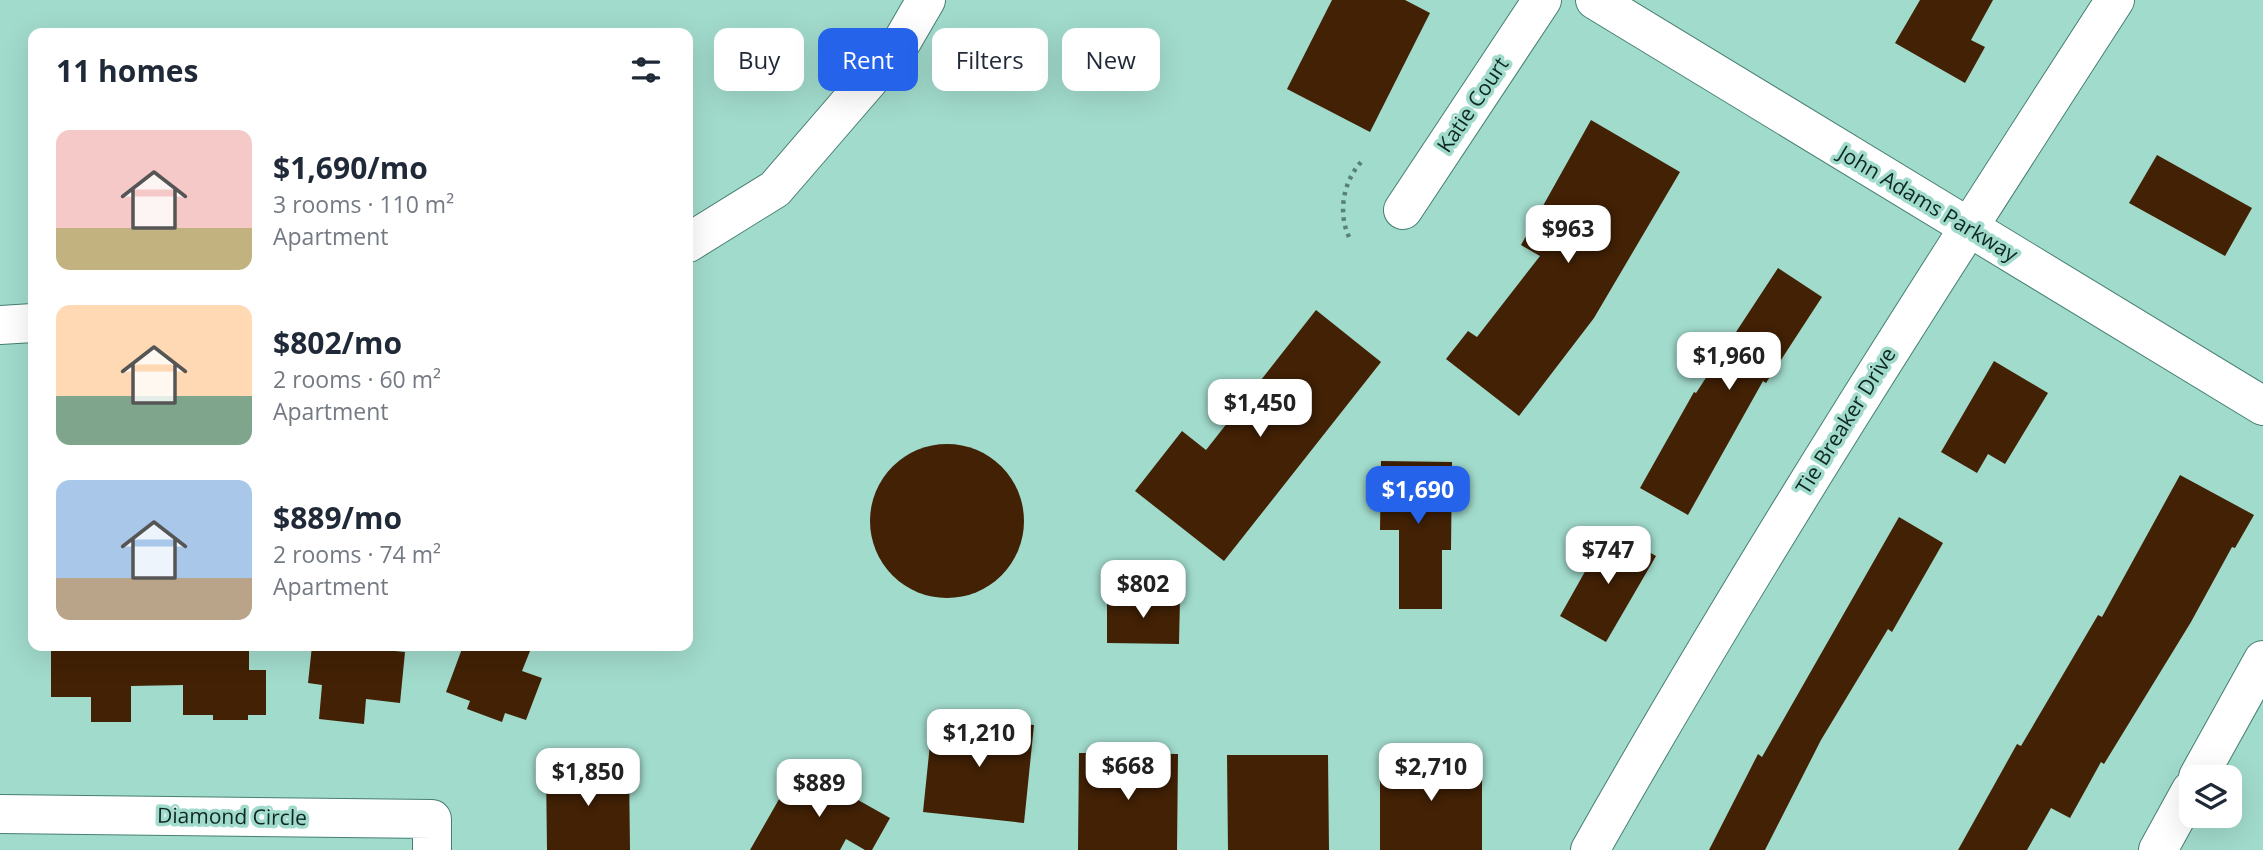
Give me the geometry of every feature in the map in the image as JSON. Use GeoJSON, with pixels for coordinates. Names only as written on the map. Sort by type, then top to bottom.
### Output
{"type":"FeatureCollection","features":[{"type":"Feature","properties":{"kind":"street"},"geometry":{"type":"LineString","coordinates":[[693,240],[775,189],[901,43],[926,0]]}},
{"type":"Feature","properties":{"kind":"street","name":"Katie Court"},"geometry":{"type":"LineString","coordinates":[[1403,210],[1542,0]]}},
{"type":"Feature","properties":{"kind":"street","name":"John Adams Parkway"},"geometry":{"type":"LineString","coordinates":[[1595,0],[2263,406]]}},
{"type":"Feature","properties":{"kind":"street","name":"Tie Breaker Drive"},"geometry":{"type":"LineString","coordinates":[[1590,850],[1810,476],[2115,0]]}},
{"type":"Feature","properties":{"kind":"street"},"geometry":{"type":"LineString","coordinates":[[0,325],[28,323]]}},
{"type":"Feature","properties":{"kind":"street"},"geometry":{"type":"LineString","coordinates":[[2205,765],[2263,660]]}},
{"type":"Feature","properties":{"kind":"street"},"geometry":{"type":"LineString","coordinates":[[2158,850],[2179,812]]}},
{"type":"Feature","properties":{"kind":"street","name":"Diamond Circle"},"geometry":{"type":"LineString","coordinates":[[0,814],[432,819],[432,850]]}},
{"type":"Feature","properties":{"kind":"path"},"geometry":{"type":"LineString","coordinates":[[1349,237],[1343,214],[1345,195],[1352,171],[1363,160]]}},
{"type":"Feature","properties":{"kind":"building"},"geometry":{"type":"Polygon","coordinates":[[[1332,0],[1405,0],[1430,13],[1370,132],[1287,89],[1332,0]]]}},
{"type":"Feature","properties":{"kind":"building"},"geometry":{"type":"Polygon","coordinates":[[[1920,0],[1993,0],[1971,40],[1985,47],[1965,83],[1895,43],[1920,0]]]}},
{"type":"Feature","properties":{"kind":"building"},"geometry":{"type":"Polygon","coordinates":[[[1591,120],[1680,172],[1594,318],[1519,416],[1446,359],[1468,331],[1477,337],[1540,256],[1521,245],[1591,120]]]}},
{"type":"Feature","properties":{"kind":"building"},"geometry":{"type":"Polygon","coordinates":[[[2157,155],[2252,208],[2225,256],[2129,203],[2157,155]]]}},
{"type":"Feature","properties":{"kind":"building"},"geometry":{"type":"Polygon","coordinates":[[[1778,268],[1822,297],[1766,383],[1763,381],[1688,515],[1640,488],[1694,392],[1696,393],[1778,268]]]}},
{"type":"Feature","properties":{"kind":"building"},"geometry":{"type":"Polygon","coordinates":[[[1316,310],[1381,362],[1224,561],[1135,491],[1182,431],[1206,450],[1316,310]]]}},
{"type":"Feature","properties":{"kind":"building"},"geometry":{"type":"Polygon","coordinates":[[[1994,361],[2048,393],[2005,464],[1988,454],[1977,473],[1941,452],[1994,361]]]}},
{"type":"Feature","properties":{"kind":"building"},"geometry":{"type":"Polygon","coordinates":[[[947,444],[976,450],[1001,467],[1018,492],[1024,521],[1018,550],[1001,575],[976,592],[947,598],[918,592],[893,575],[876,550],[870,521],[876,492],[893,467],[918,450],[947,444]]]}},
{"type":"Feature","properties":{"kind":"building"},"geometry":{"type":"Polygon","coordinates":[[[1381,461],[1452,462],[1451,550],[1442,550],[1442,609],[1399,609],[1399,530],[1380,530],[1381,461]]]}},
{"type":"Feature","properties":{"kind":"building"},"geometry":{"type":"Polygon","coordinates":[[[2180,475],[2254,515],[2235,548],[2232,547],[2191,622],[2104,764],[2101,762],[2070,818],[2051,808],[2027,850],[1958,850],[2017,744],[2021,746],[2098,615],[2102,617],[2180,475]]]}},
{"type":"Feature","properties":{"kind":"building"},"geometry":{"type":"Polygon","coordinates":[[[1899,517],[1943,543],[1892,632],[1888,629],[1821,740],[1765,850],[1709,850],[1758,754],[1762,757],[1899,517]]]}},
{"type":"Feature","properties":{"kind":"building"},"geometry":{"type":"Polygon","coordinates":[[[1609,529],[1656,556],[1606,642],[1560,616],[1609,529]]]}},
{"type":"Feature","properties":{"kind":"building"},"geometry":{"type":"Polygon","coordinates":[[[1107,597],[1180,597],[1179,644],[1107,643],[1107,597]]]}},
{"type":"Feature","properties":{"kind":"building"},"geometry":{"type":"Polygon","coordinates":[[[51,651],[249,651],[249,670],[266,670],[266,715],[248,715],[248,720],[213,720],[213,715],[183,715],[183,685],[131,686],[131,722],[91,722],[91,697],[51,697],[51,651]]]}},
{"type":"Feature","properties":{"kind":"building"},"geometry":{"type":"Polygon","coordinates":[[[311,651],[405,652],[400,703],[366,699],[364,724],[319,719],[322,685],[308,683],[311,651]]]}},
{"type":"Feature","properties":{"kind":"building"},"geometry":{"type":"Polygon","coordinates":[[[461,651],[530,651],[522,671],[542,678],[526,720],[505,713],[502,722],[467,709],[470,701],[446,692],[461,651]]]}},
{"type":"Feature","properties":{"kind":"building"},"geometry":{"type":"Polygon","coordinates":[[[933,715],[1034,725],[1024,823],[923,812],[933,715]]]}},
{"type":"Feature","properties":{"kind":"building"},"geometry":{"type":"Polygon","coordinates":[[[1079,753],[1178,754],[1177,850],[1078,850],[1079,753]]]}},
{"type":"Feature","properties":{"kind":"building"},"geometry":{"type":"Polygon","coordinates":[[[1227,755],[1328,755],[1329,850],[1228,850],[1227,755]]]}},
{"type":"Feature","properties":{"kind":"building"},"geometry":{"type":"Polygon","coordinates":[[[1380,756],[1482,757],[1482,850],[1380,850],[1380,756]]]}},
{"type":"Feature","properties":{"kind":"building"},"geometry":{"type":"Polygon","coordinates":[[[629,766],[630,850],[547,850],[546,767],[629,766]]]}},
{"type":"Feature","properties":{"kind":"building"},"geometry":{"type":"Polygon","coordinates":[[[798,766],[890,818],[872,850],[865,850],[846,839],[840,850],[750,850],[798,766]]]}}]}
